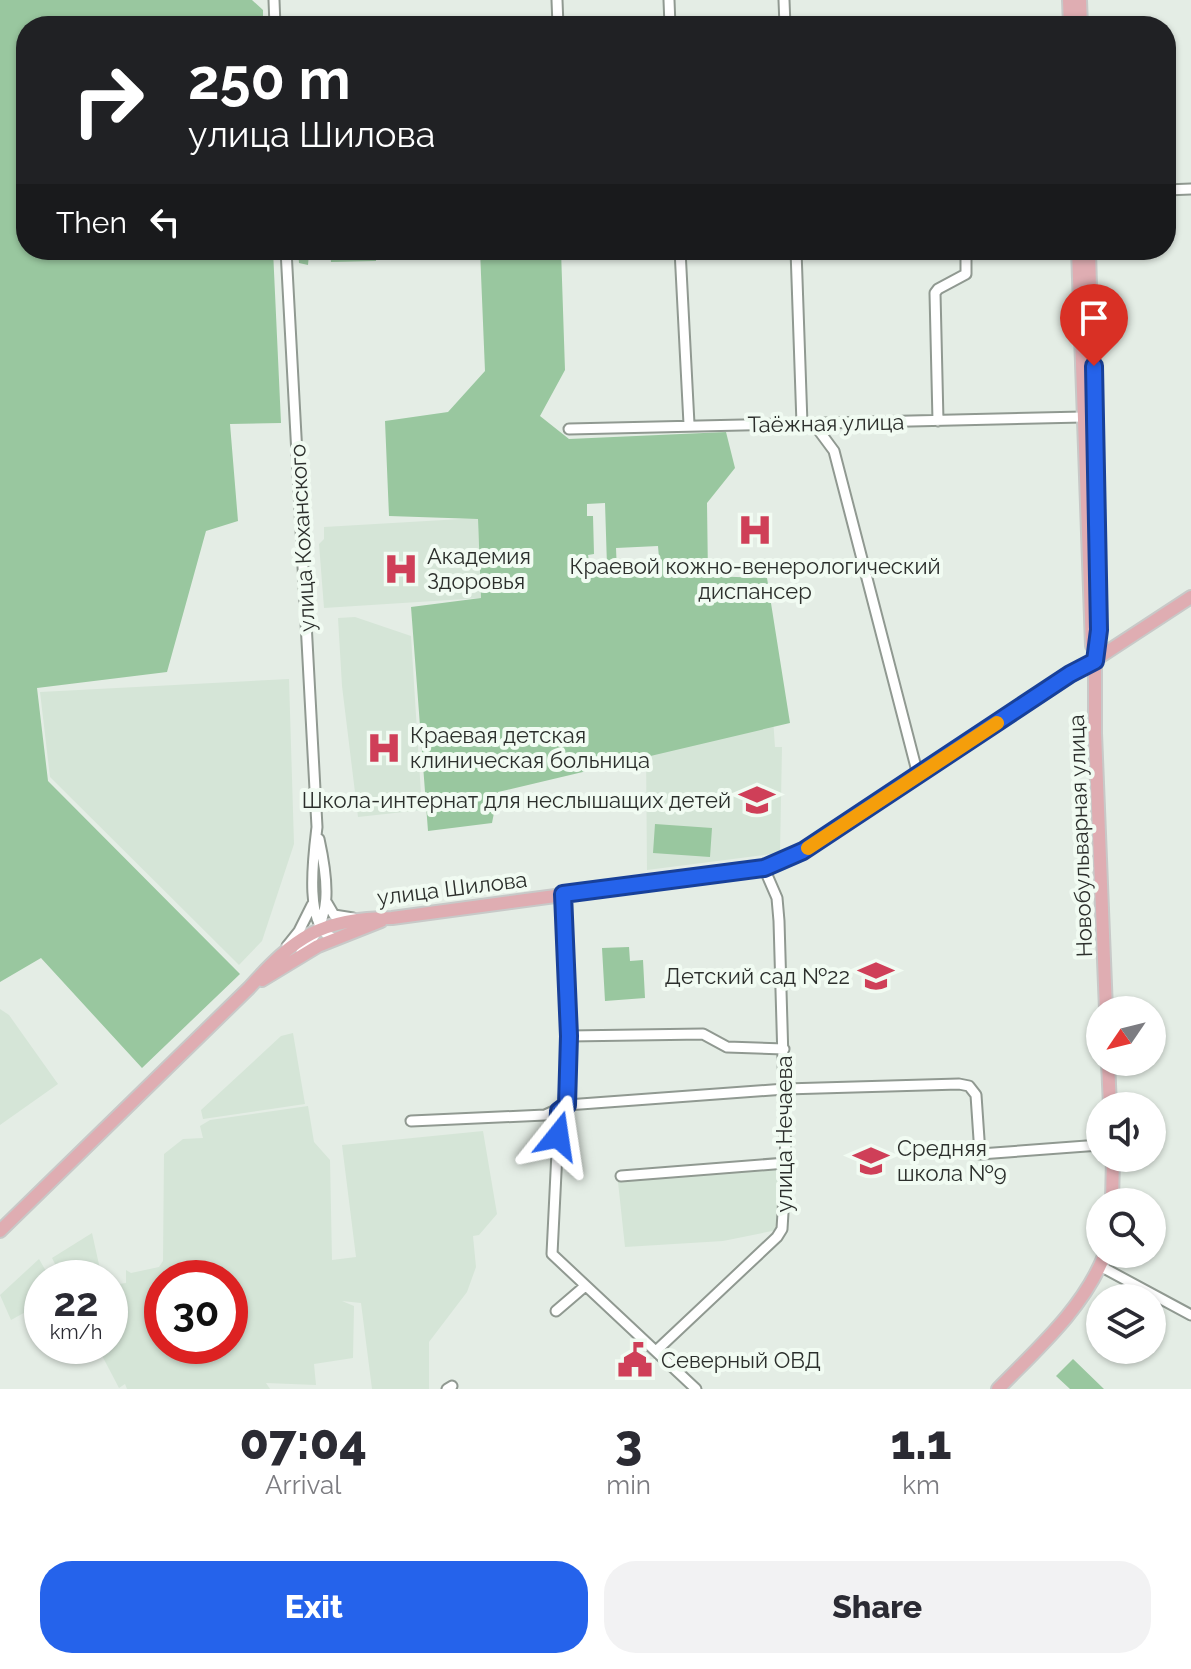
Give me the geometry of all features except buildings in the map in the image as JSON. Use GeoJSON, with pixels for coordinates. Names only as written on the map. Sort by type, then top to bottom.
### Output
{"type":"FeatureCollection","features":[{"type":"Feature","properties":{"kind":"main road","name":"Новобульварная улица"},"geometry":{"type":"LineString","coordinates":[[1078,260],[1090,636],[1095,661]]}},
{"type":"Feature","properties":{"kind":"main road","name":"Новобульварная улица"},"geometry":{"type":"LineString","coordinates":[[1089,260],[1099,630],[1095,661],[1097,808],[1105,996]]}},
{"type":"Feature","properties":{"kind":"main road","name":"улица Шилова"},"geometry":{"type":"LineString","coordinates":[[0,1231],[249,988],[320,929],[364,918],[392,918],[764,868],[803,851],[1191,597]]}},
{"type":"Feature","properties":{"kind":"main road"},"geometry":{"type":"LineString","coordinates":[[283,960],[392,918]]}},
{"type":"Feature","properties":{"kind":"main road"},"geometry":{"type":"LineString","coordinates":[[998,1389],[1054,1331],[1094,1279],[1099,1268]]}},
{"type":"Feature","properties":{"kind":"street","name":"улица Коханского"},"geometry":{"type":"LineString","coordinates":[[287,260],[317,827]]}},
{"type":"Feature","properties":{"kind":"street"},"geometry":{"type":"LineString","coordinates":[[681,260],[689,424]]}},
{"type":"Feature","properties":{"kind":"street"},"geometry":{"type":"LineString","coordinates":[[796,260],[802,424]]}},
{"type":"Feature","properties":{"kind":"street"},"geometry":{"type":"LineString","coordinates":[[938,421],[935,293],[966,274],[966,260]]}},
{"type":"Feature","properties":{"kind":"street","name":"Таёжная улица"},"geometry":{"type":"LineString","coordinates":[[569,429],[1083,417]]}},
{"type":"Feature","properties":{"kind":"street"},"geometry":{"type":"LineString","coordinates":[[814,424],[834,451],[918,775]]}},
{"type":"Feature","properties":{"kind":"street"},"geometry":{"type":"LineString","coordinates":[[317,827],[313,864],[315,917],[320,929],[334,938]]}},
{"type":"Feature","properties":{"kind":"street"},"geometry":{"type":"LineString","coordinates":[[317,827],[323,855],[326,901],[320,929]]}},
{"type":"Feature","properties":{"kind":"street","name":"улица Нечаева"},"geometry":{"type":"LineString","coordinates":[[657,1350],[777,1237],[784,1218],[785,1089],[777,898],[764,868]]}},
{"type":"Feature","properties":{"kind":"street"},"geometry":{"type":"LineString","coordinates":[[563,894],[569,1036],[552,1254],[696,1389]]}},
{"type":"Feature","properties":{"kind":"street"},"geometry":{"type":"LineString","coordinates":[[283,960],[310,914],[314,897]]}},
{"type":"Feature","properties":{"kind":"street"},"geometry":{"type":"LineString","coordinates":[[326,901],[334,915],[364,918]]}},
{"type":"Feature","properties":{"kind":"street"},"geometry":{"type":"LineString","coordinates":[[569,1036],[703,1034],[727,1047],[784,1049]]}},
{"type":"Feature","properties":{"kind":"street"},"geometry":{"type":"LineString","coordinates":[[411,1121],[545,1115],[563,1108],[785,1089],[959,1084],[969,1086],[976,1095],[980,1154],[1086,1146]]}},
{"type":"Feature","properties":{"kind":"street"},"geometry":{"type":"LineString","coordinates":[[621,1176],[786,1163]]}},
{"type":"Feature","properties":{"kind":"street"},"geometry":{"type":"LineString","coordinates":[[1115,1268],[1191,1315]]}},
{"type":"Feature","properties":{"kind":"street"},"geometry":{"type":"LineString","coordinates":[[556,1311],[584,1287]]}},
{"type":"Feature","properties":{"kind":"shaded area","name":"Академия Здоровья"},"geometry":{"type":"Polygon","coordinates":[[[478,518],[481,598],[324,608],[319,544],[324,539],[324,527],[478,518]]]}},
{"type":"Feature","properties":{"kind":"shaded area","name":"Краевая детская клиническая больница"},"geometry":{"type":"Polygon","coordinates":[[[355,617],[411,636],[422,810],[358,817],[342,686],[338,618],[355,617]]]}},
{"type":"Feature","properties":{"kind":"shaded area"},"geometry":{"type":"Polygon","coordinates":[[[289,679],[294,844],[262,941],[239,965],[50,777],[40,692],[289,679]]]}},
{"type":"Feature","properties":{"kind":"shaded area"},"geometry":{"type":"Polygon","coordinates":[[[773,718],[775,747],[782,747],[780,853],[647,870],[646,748],[773,718]]]}},
{"type":"Feature","properties":{"kind":"shaded area"},"geometry":{"type":"Polygon","coordinates":[[[0,1009],[9,1015],[58,1084],[0,1125],[0,1009]]]}},
{"type":"Feature","properties":{"kind":"shaded area"},"geometry":{"type":"Polygon","coordinates":[[[293,1033],[305,1104],[203,1119],[201,1110],[281,1036],[293,1033]]]}},
{"type":"Feature","properties":{"kind":"shaded area"},"geometry":{"type":"Polygon","coordinates":[[[308,1106],[314,1142],[330,1160],[332,1260],[356,1257],[342,1145],[483,1131],[497,1214],[479,1235],[473,1236],[476,1267],[467,1292],[429,1342],[429,1389],[372,1389],[361,1303],[342,1301],[354,1306],[353,1358],[314,1364],[316,1385],[266,1383],[270,1389],[127,1389],[125,1384],[119,1388],[106,1364],[128,1364],[128,1271],[144,1270],[144,1364],[248,1364],[248,1260],[163,1260],[164,1154],[183,1139],[203,1138],[200,1126],[210,1120],[308,1106]]]}},
{"type":"Feature","properties":{"kind":"shaded area"},"geometry":{"type":"Polygon","coordinates":[[[781,1168],[782,1207],[776,1208],[777,1230],[723,1241],[625,1247],[618,1182],[781,1168]]]}},
{"type":"Feature","properties":{"kind":"shaded area"},"geometry":{"type":"Polygon","coordinates":[[[92,1233],[98,1260],[52,1258],[92,1233]]]}},
{"type":"Feature","properties":{"kind":"shaded area"},"geometry":{"type":"Polygon","coordinates":[[[24,1273],[24,1313],[11,1320],[0,1295],[24,1273]]]}},
{"type":"Feature","properties":{"kind":"green space"},"geometry":{"type":"Polygon","coordinates":[[[0,0],[252,0],[263,10],[263,16],[16,16],[16,260],[273,260],[281,423],[230,424],[238,521],[206,531],[167,672],[37,688],[48,781],[240,974],[142,1068],[41,958],[0,982],[0,0]]]}},
{"type":"Feature","properties":{"kind":"green space"},"geometry":{"type":"Polygon","coordinates":[[[331,260],[376,260],[376,261],[331,260]]]}},
{"type":"Feature","properties":{"kind":"green space"},"geometry":{"type":"Polygon","coordinates":[[[480,260],[561,260],[565,370],[540,416],[569,439],[726,432],[735,468],[707,503],[708,576],[767,578],[790,723],[498,792],[492,823],[428,831],[411,607],[481,598],[478,519],[389,516],[385,421],[448,412],[485,371],[480,260]],[[605,503],[587,504],[587,516],[593,516],[594,554],[588,555],[590,568],[607,566],[605,503]],[[658,546],[616,548],[617,572],[660,570],[658,546]]]}},
{"type":"Feature","properties":{"kind":"green space"},"geometry":{"type":"Polygon","coordinates":[[[655,824],[712,828],[710,857],[653,853],[655,824]]]}},
{"type":"Feature","properties":{"kind":"green space"},"geometry":{"type":"Polygon","coordinates":[[[629,947],[630,961],[643,960],[645,998],[605,1001],[602,948],[629,947]]]}},
{"type":"Feature","properties":{"kind":"green space"},"geometry":{"type":"Polygon","coordinates":[[[1073,1359],[1104,1389],[1070,1389],[1056,1376],[1073,1359]]]}},
{"type":"Feature","properties":{"kind":"slow traffic"},"geometry":{"type":"LineString","coordinates":[[808,848],[997,723]]}},
{"type":"Feature","properties":{"kind":"place","name":"Краевой кожно-венерологический диспансер"},"geometry":{"type":"Point","coordinates":[755,530]}},
{"type":"Feature","properties":{"kind":"place","name":"Академия Здоровья"},"geometry":{"type":"Point","coordinates":[401,569]}},
{"type":"Feature","properties":{"kind":"place","name":"Краевая детская клиническая больница"},"geometry":{"type":"Point","coordinates":[384,748]}},
{"type":"Feature","properties":{"kind":"place","name":"Школа-интернат для неслышащих детей"},"geometry":{"type":"Point","coordinates":[757,800]}},
{"type":"Feature","properties":{"kind":"place","name":"Детский сад №22"},"geometry":{"type":"Point","coordinates":[876,976]}},
{"type":"Feature","properties":{"kind":"place","name":"Средняя школа №9"},"geometry":{"type":"Point","coordinates":[871,1161]}},
{"type":"Feature","properties":{"kind":"place","name":"Северный ОВД"},"geometry":{"type":"Point","coordinates":[635,1360]}},
{"type":"Feature","properties":{"kind":"route"},"geometry":{"type":"LineString","coordinates":[[558,1136],[559,1111],[567,1105],[569,1036],[563,894],[764,868],[780,863],[803,851],[1070,674],[1095,661],[1099,630],[1094,366]]}}]}
